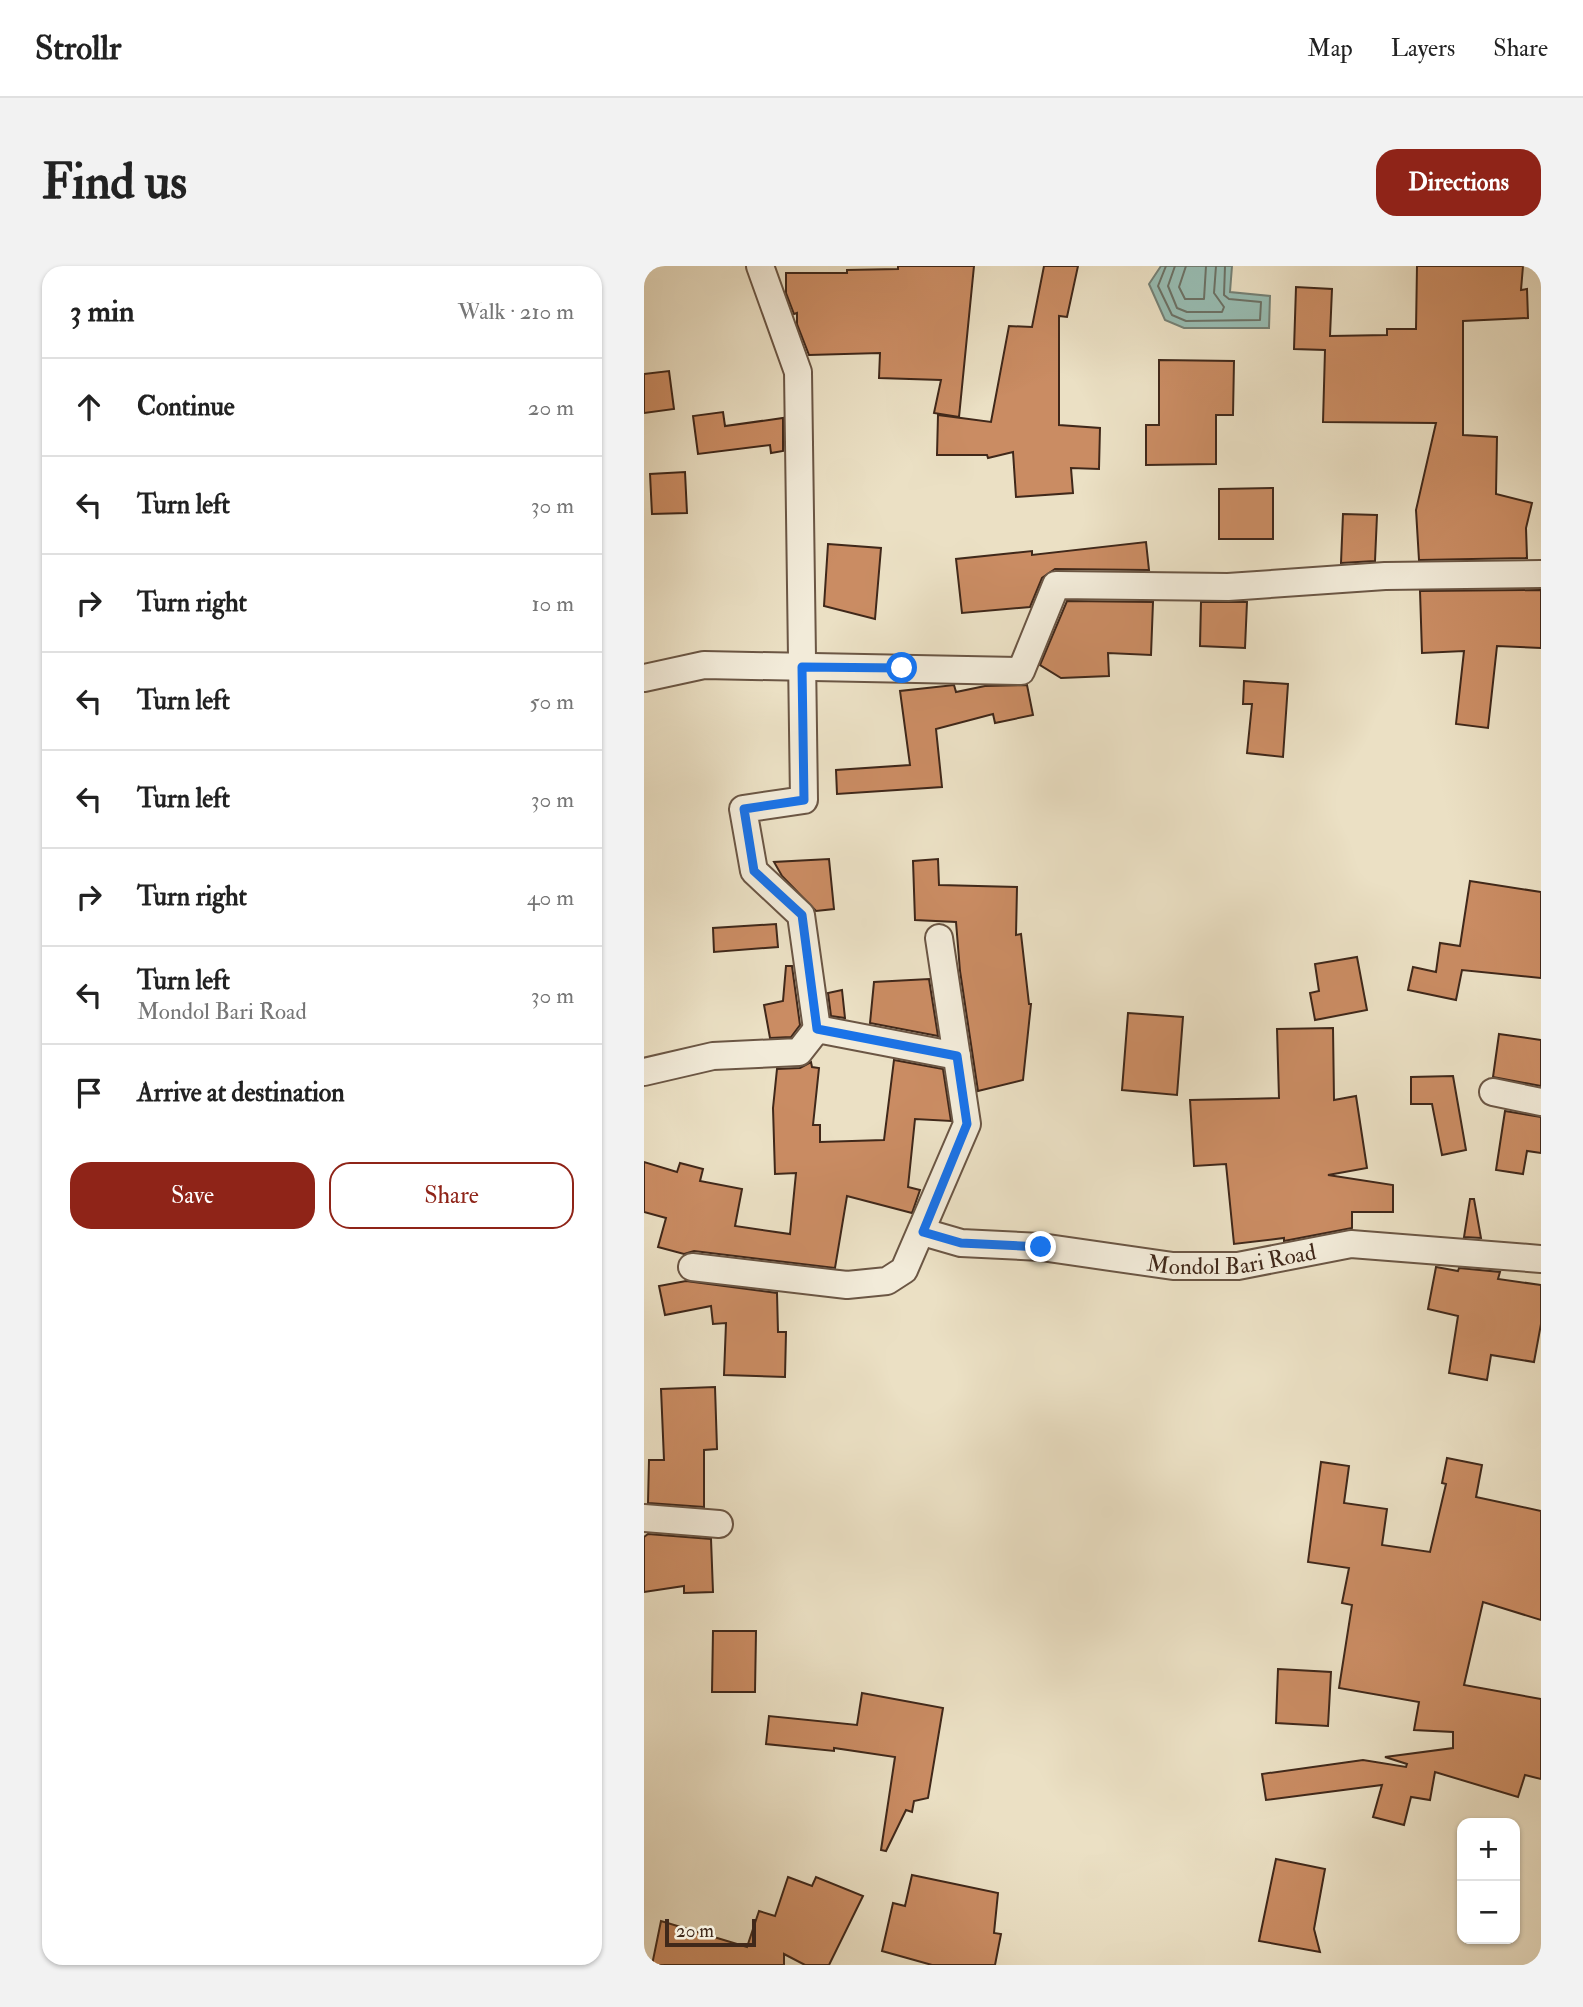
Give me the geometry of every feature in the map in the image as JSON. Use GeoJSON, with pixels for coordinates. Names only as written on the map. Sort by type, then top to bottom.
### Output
{"type":"FeatureCollection","features":[{"type":"Feature","properties":{"kind":"street"},"geometry":{"type":"LineString","coordinates":[[644,1072],[713,1056],[799,1052],[817,1029],[802,915],[754,871],[744,809],[804,800],[798,372],[760,266]]}},
{"type":"Feature","properties":{"kind":"street"},"geometry":{"type":"LineString","coordinates":[[644,678],[704,665],[1021,671],[1056,585],[1228,587],[1385,576],[1541,574]]}},
{"type":"Feature","properties":{"kind":"street"},"geometry":{"type":"LineString","coordinates":[[692,1268],[847,1285],[887,1281],[904,1270],[923,1232],[967,1124],[939,938]]}},
{"type":"Feature","properties":{"kind":"street"},"geometry":{"type":"LineString","coordinates":[[817,1029],[957,1056]]}},
{"type":"Feature","properties":{"kind":"street"},"geometry":{"type":"LineString","coordinates":[[1493,1092],[1541,1102]]}},
{"type":"Feature","properties":{"kind":"street","name":"Mondol Bari Road"},"geometry":{"type":"LineString","coordinates":[[923,1232],[961,1243],[1041,1247],[1173,1266],[1238,1266],[1351,1244],[1541,1259]]}},
{"type":"Feature","properties":{"kind":"street"},"geometry":{"type":"LineString","coordinates":[[644,1518],[719,1524]]}},
{"type":"Feature","properties":{"kind":"water"},"geometry":{"type":"Polygon","coordinates":[[[1161,266],[1232,266],[1230,292],[1270,296],[1269,328],[1184,328],[1165,320],[1149,284],[1161,266]]]}},
{"type":"Feature","properties":{"kind":"building"},"geometry":{"type":"Polygon","coordinates":[[[898,266],[974,266],[959,417],[934,413],[941,380],[879,378],[880,353],[809,355],[797,324],[797,313],[794,314],[786,293],[786,273],[847,273],[847,270],[898,269],[898,266]]]}},
{"type":"Feature","properties":{"kind":"building"},"geometry":{"type":"Polygon","coordinates":[[[1044,266],[1078,266],[1067,317],[1059,316],[1059,425],[1100,428],[1099,469],[1071,468],[1073,493],[1016,497],[1013,452],[988,458],[987,455],[937,455],[938,415],[991,422],[1009,326],[1032,327],[1044,266]]]}},
{"type":"Feature","properties":{"kind":"building"},"geometry":{"type":"Polygon","coordinates":[[[1417,266],[1523,266],[1521,290],[1527,289],[1528,318],[1463,321],[1463,435],[1497,437],[1496,494],[1532,503],[1526,528],[1527,558],[1419,560],[1416,510],[1436,423],[1323,422],[1325,350],[1294,349],[1296,287],[1332,289],[1330,336],[1387,335],[1387,329],[1416,329],[1417,266]]]}},
{"type":"Feature","properties":{"kind":"building"},"geometry":{"type":"Polygon","coordinates":[[[1159,360],[1234,361],[1233,415],[1216,415],[1216,464],[1146,465],[1146,425],[1159,425],[1159,360]]]}},
{"type":"Feature","properties":{"kind":"building"},"geometry":{"type":"Polygon","coordinates":[[[669,371],[674,409],[644,413],[644,374],[669,371]]]}},
{"type":"Feature","properties":{"kind":"building"},"geometry":{"type":"Polygon","coordinates":[[[723,412],[725,426],[783,418],[783,451],[771,453],[770,445],[698,454],[693,416],[723,412]]]}},
{"type":"Feature","properties":{"kind":"building"},"geometry":{"type":"Polygon","coordinates":[[[685,472],[687,513],[652,514],[650,474],[685,472]]]}},
{"type":"Feature","properties":{"kind":"building"},"geometry":{"type":"Polygon","coordinates":[[[1273,488],[1273,539],[1219,539],[1219,489],[1273,488]]]}},
{"type":"Feature","properties":{"kind":"building"},"geometry":{"type":"Polygon","coordinates":[[[1343,514],[1377,515],[1375,561],[1341,563],[1343,514]]]}},
{"type":"Feature","properties":{"kind":"building"},"geometry":{"type":"Polygon","coordinates":[[[1146,542],[1149,570],[1055,569],[1042,578],[1030,607],[962,613],[956,559],[1032,551],[1032,555],[1146,542]]]}},
{"type":"Feature","properties":{"kind":"building"},"geometry":{"type":"Polygon","coordinates":[[[828,544],[881,548],[875,619],[824,606],[828,544]]]}},
{"type":"Feature","properties":{"kind":"building"},"geometry":{"type":"Polygon","coordinates":[[[1541,590],[1541,648],[1497,646],[1488,728],[1456,724],[1464,651],[1422,653],[1420,591],[1541,590]]]}},
{"type":"Feature","properties":{"kind":"building"},"geometry":{"type":"Polygon","coordinates":[[[1067,601],[1153,602],[1151,655],[1108,653],[1109,676],[1061,678],[1040,665],[1067,601]]]}},
{"type":"Feature","properties":{"kind":"building"},"geometry":{"type":"Polygon","coordinates":[[[1201,602],[1247,602],[1245,648],[1200,646],[1201,602]]]}},
{"type":"Feature","properties":{"kind":"building"},"geometry":{"type":"Polygon","coordinates":[[[1244,681],[1288,684],[1283,757],[1247,753],[1252,704],[1243,704],[1244,681]]]}},
{"type":"Feature","properties":{"kind":"building"},"geometry":{"type":"Polygon","coordinates":[[[954,685],[956,692],[985,686],[1027,685],[1033,715],[995,723],[993,714],[936,729],[942,787],[837,794],[836,770],[910,765],[900,691],[954,685]]]}},
{"type":"Feature","properties":{"kind":"building"},"geometry":{"type":"Polygon","coordinates":[[[829,859],[834,909],[816,911],[782,876],[774,862],[829,859]]]}},
{"type":"Feature","properties":{"kind":"building"},"geometry":{"type":"Polygon","coordinates":[[[938,859],[939,885],[1017,887],[1016,935],[1021,934],[1031,1004],[1023,1080],[978,1091],[960,971],[956,922],[915,920],[913,861],[938,859]]]}},
{"type":"Feature","properties":{"kind":"building"},"geometry":{"type":"Polygon","coordinates":[[[1470,881],[1541,892],[1541,978],[1462,970],[1456,1000],[1408,990],[1413,967],[1436,972],[1440,943],[1460,946],[1470,881]]]}},
{"type":"Feature","properties":{"kind":"building"},"geometry":{"type":"Polygon","coordinates":[[[776,924],[778,947],[714,952],[713,928],[776,924]]]}},
{"type":"Feature","properties":{"kind":"building"},"geometry":{"type":"Polygon","coordinates":[[[1357,957],[1367,1010],[1315,1020],[1310,993],[1319,991],[1315,964],[1357,957]]]}},
{"type":"Feature","properties":{"kind":"building"},"geometry":{"type":"Polygon","coordinates":[[[786,966],[792,966],[800,1025],[791,1037],[770,1038],[764,1005],[783,1001],[786,966]]]}},
{"type":"Feature","properties":{"kind":"building"},"geometry":{"type":"Polygon","coordinates":[[[929,979],[938,1036],[870,1023],[874,982],[929,979]]]}},
{"type":"Feature","properties":{"kind":"building"},"geometry":{"type":"Polygon","coordinates":[[[842,990],[845,1018],[831,1016],[828,993],[842,990]]]}},
{"type":"Feature","properties":{"kind":"building"},"geometry":{"type":"Polygon","coordinates":[[[1128,1013],[1183,1017],[1177,1095],[1122,1090],[1128,1013]]]}},
{"type":"Feature","properties":{"kind":"building"},"geometry":{"type":"Polygon","coordinates":[[[1333,1028],[1334,1100],[1356,1096],[1367,1168],[1328,1175],[1393,1185],[1393,1212],[1352,1212],[1352,1228],[1284,1241],[1284,1238],[1234,1244],[1226,1164],[1194,1166],[1190,1100],[1279,1098],[1277,1029],[1333,1028]]]}},
{"type":"Feature","properties":{"kind":"building"},"geometry":{"type":"Polygon","coordinates":[[[1499,1034],[1541,1040],[1541,1086],[1493,1077],[1499,1034]]]}},
{"type":"Feature","properties":{"kind":"building"},"geometry":{"type":"Polygon","coordinates":[[[894,1060],[943,1069],[951,1121],[915,1119],[908,1187],[920,1190],[912,1213],[847,1196],[835,1268],[694,1251],[684,1254],[658,1247],[666,1218],[644,1212],[644,1162],[677,1172],[680,1163],[703,1169],[700,1181],[742,1189],[735,1226],[790,1234],[796,1173],[775,1174],[773,1108],[777,1069],[800,1068],[811,1062],[812,1067],[819,1068],[813,1125],[820,1125],[820,1142],[884,1140],[894,1060]]]}},
{"type":"Feature","properties":{"kind":"building"},"geometry":{"type":"Polygon","coordinates":[[[1453,1076],[1466,1150],[1442,1155],[1432,1104],[1411,1104],[1411,1077],[1453,1076]]]}},
{"type":"Feature","properties":{"kind":"building"},"geometry":{"type":"Polygon","coordinates":[[[1505,1111],[1541,1117],[1541,1153],[1527,1151],[1523,1174],[1496,1170],[1505,1111]]]}},
{"type":"Feature","properties":{"kind":"building"},"geometry":{"type":"Polygon","coordinates":[[[1470,1199],[1474,1199],[1481,1238],[1464,1237],[1470,1199]]]}},
{"type":"Feature","properties":{"kind":"building"},"geometry":{"type":"Polygon","coordinates":[[[1436,1267],[1458,1271],[1459,1268],[1500,1272],[1498,1279],[1541,1285],[1541,1324],[1534,1362],[1491,1355],[1487,1380],[1449,1373],[1458,1316],[1428,1309],[1436,1267]]]}},
{"type":"Feature","properties":{"kind":"building"},"geometry":{"type":"Polygon","coordinates":[[[686,1281],[777,1293],[778,1332],[786,1332],[785,1377],[724,1375],[726,1323],[713,1324],[711,1306],[665,1315],[659,1286],[686,1281]]]}},
{"type":"Feature","properties":{"kind":"building"},"geometry":{"type":"Polygon","coordinates":[[[715,1387],[717,1449],[704,1450],[704,1507],[648,1503],[649,1460],[664,1460],[661,1389],[715,1387]]]}},
{"type":"Feature","properties":{"kind":"building"},"geometry":{"type":"Polygon","coordinates":[[[1447,1458],[1482,1465],[1476,1497],[1541,1511],[1541,1620],[1483,1602],[1464,1685],[1541,1699],[1541,1779],[1525,1775],[1518,1797],[1435,1772],[1430,1800],[1411,1797],[1404,1825],[1373,1817],[1382,1785],[1266,1800],[1262,1774],[1363,1760],[1406,1767],[1407,1764],[1385,1757],[1453,1748],[1453,1732],[1414,1730],[1419,1702],[1339,1688],[1352,1605],[1342,1603],[1349,1568],[1308,1562],[1321,1462],[1349,1466],[1344,1503],[1387,1509],[1382,1545],[1430,1552],[1446,1484],[1442,1483],[1447,1458]]]}},
{"type":"Feature","properties":{"kind":"building"},"geometry":{"type":"Polygon","coordinates":[[[648,1534],[711,1539],[713,1592],[684,1593],[684,1586],[644,1592],[644,1537],[648,1534]]]}},
{"type":"Feature","properties":{"kind":"building"},"geometry":{"type":"Polygon","coordinates":[[[713,1631],[756,1631],[755,1692],[712,1692],[713,1631]]]}},
{"type":"Feature","properties":{"kind":"building"},"geometry":{"type":"Polygon","coordinates":[[[1278,1669],[1331,1672],[1328,1726],[1276,1723],[1278,1669]]]}},
{"type":"Feature","properties":{"kind":"building"},"geometry":{"type":"Polygon","coordinates":[[[862,1693],[943,1708],[928,1798],[914,1801],[912,1812],[906,1810],[886,1851],[881,1850],[895,1757],[834,1748],[834,1751],[766,1744],[769,1716],[857,1725],[862,1693]]]}},
{"type":"Feature","properties":{"kind":"building"},"geometry":{"type":"Polygon","coordinates":[[[1276,1859],[1325,1869],[1314,1929],[1320,1952],[1259,1941],[1276,1859]]]}},
{"type":"Feature","properties":{"kind":"building"},"geometry":{"type":"Polygon","coordinates":[[[912,1875],[998,1893],[994,1933],[1001,1934],[995,1965],[932,1965],[882,1951],[893,1903],[905,1906],[912,1875]]]}},
{"type":"Feature","properties":{"kind":"building"},"geometry":{"type":"Polygon","coordinates":[[[788,1877],[812,1886],[816,1877],[863,1896],[829,1965],[805,1965],[784,1954],[784,1965],[652,1965],[661,1921],[747,1947],[759,1911],[775,1916],[788,1877]]]}},
{"type":"Feature","properties":{"kind":"route"},"geometry":{"type":"LineString","coordinates":[[902,668],[802,667],[804,800],[744,809],[754,871],[802,915],[817,1029],[957,1056],[967,1124],[923,1232],[961,1243],[1041,1247]]}}]}
